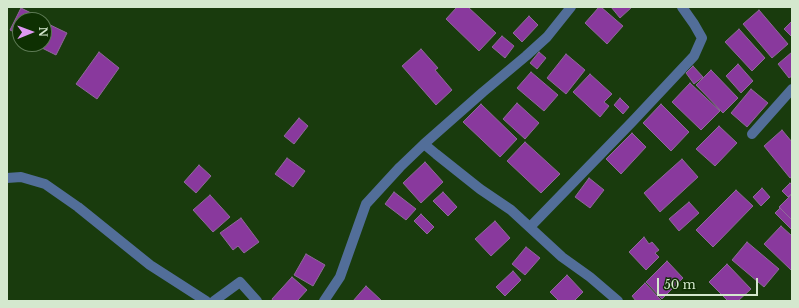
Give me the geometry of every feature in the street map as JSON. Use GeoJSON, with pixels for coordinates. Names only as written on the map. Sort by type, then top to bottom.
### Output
{"type":"FeatureCollection","features":[{"type":"Feature","properties":{"kind":"street"},"geometry":{"type":"LineString","coordinates":[[324,301],[340,277],[366,204],[400,167],[424,144],[547,37],[571,7]]}},
{"type":"Feature","properties":{"kind":"street"},"geometry":{"type":"LineString","coordinates":[[530,227],[694,56],[702,38],[682,7]]}},
{"type":"Feature","properties":{"kind":"street"},"geometry":{"type":"LineString","coordinates":[[752,134],[792,89]]}},
{"type":"Feature","properties":{"kind":"street"},"geometry":{"type":"LineString","coordinates":[[424,144],[480,189],[511,210],[562,257],[590,277],[618,301]]}},
{"type":"Feature","properties":{"kind":"street"},"geometry":{"type":"LineString","coordinates":[[7,178],[21,177],[45,184],[78,207],[150,265],[206,301]]}},
{"type":"Feature","properties":{"kind":"street"},"geometry":{"type":"LineString","coordinates":[[214,301],[240,282],[256,301]]}},
{"type":"Feature","properties":{"kind":"building"},"geometry":{"type":"Polygon","coordinates":[[[457,7],[468,7],[496,33],[479,51],[446,19],[457,7]]]}},
{"type":"Feature","properties":{"kind":"building"},"geometry":{"type":"Polygon","coordinates":[[[599,7],[601,7],[623,26],[607,44],[585,23],[599,7]]]}},
{"type":"Feature","properties":{"kind":"building"},"geometry":{"type":"Polygon","coordinates":[[[611,7],[632,7],[620,18],[611,7]]]}},
{"type":"Feature","properties":{"kind":"building"},"geometry":{"type":"Polygon","coordinates":[[[21,8],[29,12],[19,12],[21,8]]]}},
{"type":"Feature","properties":{"kind":"building"},"geometry":{"type":"Polygon","coordinates":[[[759,10],[788,44],[772,58],[743,24],[759,10]]]}},
{"type":"Feature","properties":{"kind":"building"},"geometry":{"type":"Polygon","coordinates":[[[529,16],[538,25],[522,42],[513,33],[529,16]]]}},
{"type":"Feature","properties":{"kind":"building"},"geometry":{"type":"Polygon","coordinates":[[[792,21],[792,37],[784,29],[792,21]]]}},
{"type":"Feature","properties":{"kind":"building"},"geometry":{"type":"Polygon","coordinates":[[[52,26],[67,33],[56,55],[50,52],[52,52],[52,26]]]}},
{"type":"Feature","properties":{"kind":"building"},"geometry":{"type":"Polygon","coordinates":[[[739,29],[765,58],[752,71],[725,42],[739,29]]]}},
{"type":"Feature","properties":{"kind":"building"},"geometry":{"type":"Polygon","coordinates":[[[502,36],[514,46],[505,58],[492,47],[502,36]]]}},
{"type":"Feature","properties":{"kind":"building"},"geometry":{"type":"Polygon","coordinates":[[[421,49],[438,68],[435,70],[452,90],[436,105],[402,66],[421,49]]]}},
{"type":"Feature","properties":{"kind":"building"},"geometry":{"type":"Polygon","coordinates":[[[99,52],[119,68],[97,99],[76,84],[99,52]]]}},
{"type":"Feature","properties":{"kind":"building"},"geometry":{"type":"Polygon","coordinates":[[[539,52],[546,58],[537,69],[530,63],[539,52]]]}},
{"type":"Feature","properties":{"kind":"building"},"geometry":{"type":"Polygon","coordinates":[[[792,52],[792,76],[789,78],[778,64],[792,52]]]}},
{"type":"Feature","properties":{"kind":"building"},"geometry":{"type":"Polygon","coordinates":[[[566,54],[585,70],[566,94],[547,78],[566,54]]]}},
{"type":"Feature","properties":{"kind":"building"},"geometry":{"type":"Polygon","coordinates":[[[738,64],[753,81],[741,93],[726,76],[738,64]]]}},
{"type":"Feature","properties":{"kind":"building"},"geometry":{"type":"Polygon","coordinates":[[[693,66],[703,77],[694,84],[686,73],[693,66]]]}},
{"type":"Feature","properties":{"kind":"building"},"geometry":{"type":"Polygon","coordinates":[[[711,70],[738,98],[723,113],[696,85],[711,70]]]}},
{"type":"Feature","properties":{"kind":"building"},"geometry":{"type":"Polygon","coordinates":[[[531,72],[558,95],[544,111],[517,88],[531,72]]]}},
{"type":"Feature","properties":{"kind":"building"},"geometry":{"type":"Polygon","coordinates":[[[590,74],[612,94],[604,102],[609,106],[600,117],[573,92],[590,74]]]}},
{"type":"Feature","properties":{"kind":"building"},"geometry":{"type":"Polygon","coordinates":[[[690,83],[720,111],[701,130],[672,102],[690,83]]]}},
{"type":"Feature","properties":{"kind":"building"},"geometry":{"type":"Polygon","coordinates":[[[751,89],[768,103],[747,127],[731,113],[751,89]]]}},
{"type":"Feature","properties":{"kind":"building"},"geometry":{"type":"Polygon","coordinates":[[[620,98],[629,107],[623,114],[614,105],[620,98]]]}},
{"type":"Feature","properties":{"kind":"building"},"geometry":{"type":"Polygon","coordinates":[[[517,103],[539,123],[525,139],[503,119],[517,103]]]}},
{"type":"Feature","properties":{"kind":"building"},"geometry":{"type":"Polygon","coordinates":[[[481,104],[517,139],[500,157],[463,122],[481,104]]]}},
{"type":"Feature","properties":{"kind":"building"},"geometry":{"type":"Polygon","coordinates":[[[661,104],[689,132],[671,151],[643,123],[661,104]]]}},
{"type":"Feature","properties":{"kind":"building"},"geometry":{"type":"Polygon","coordinates":[[[299,118],[308,126],[294,144],[284,136],[299,118]]]}},
{"type":"Feature","properties":{"kind":"building"},"geometry":{"type":"Polygon","coordinates":[[[719,126],[737,143],[715,166],[696,149],[719,126]]]}},
{"type":"Feature","properties":{"kind":"building"},"geometry":{"type":"Polygon","coordinates":[[[782,130],[792,142],[792,177],[790,178],[764,146],[782,130]]]}},
{"type":"Feature","properties":{"kind":"building"},"geometry":{"type":"Polygon","coordinates":[[[632,133],[646,147],[621,174],[606,159],[632,133]]]}},
{"type":"Feature","properties":{"kind":"building"},"geometry":{"type":"Polygon","coordinates":[[[525,142],[560,174],[541,193],[507,161],[525,142]]]}},
{"type":"Feature","properties":{"kind":"building"},"geometry":{"type":"Polygon","coordinates":[[[287,158],[305,171],[293,187],[275,174],[287,158]]]}},
{"type":"Feature","properties":{"kind":"building"},"geometry":{"type":"Polygon","coordinates":[[[682,159],[698,177],[660,212],[644,193],[682,159]]]}},
{"type":"Feature","properties":{"kind":"building"},"geometry":{"type":"Polygon","coordinates":[[[425,162],[443,182],[421,203],[403,183],[425,162]]]}},
{"type":"Feature","properties":{"kind":"building"},"geometry":{"type":"Polygon","coordinates":[[[199,165],[211,176],[196,193],[184,182],[199,165]]]}},
{"type":"Feature","properties":{"kind":"building"},"geometry":{"type":"Polygon","coordinates":[[[589,178],[604,190],[590,208],[575,197],[589,178]]]}},
{"type":"Feature","properties":{"kind":"building"},"geometry":{"type":"Polygon","coordinates":[[[790,183],[792,185],[792,193],[788,197],[782,191],[790,183]]]}},
{"type":"Feature","properties":{"kind":"building"},"geometry":{"type":"Polygon","coordinates":[[[762,188],[770,197],[761,206],[753,197],[762,188]]]}},
{"type":"Feature","properties":{"kind":"building"},"geometry":{"type":"Polygon","coordinates":[[[736,190],[753,206],[713,247],[696,230],[736,190]]]}},
{"type":"Feature","properties":{"kind":"building"},"geometry":{"type":"Polygon","coordinates":[[[394,192],[416,209],[406,220],[385,204],[394,192]]]}},
{"type":"Feature","properties":{"kind":"building"},"geometry":{"type":"Polygon","coordinates":[[[443,192],[457,207],[448,216],[433,201],[443,192]]]}},
{"type":"Feature","properties":{"kind":"building"},"geometry":{"type":"Polygon","coordinates":[[[792,194],[792,220],[779,207],[792,194]]]}},
{"type":"Feature","properties":{"kind":"building"},"geometry":{"type":"Polygon","coordinates":[[[210,195],[230,217],[213,232],[193,210],[210,195]]]}},
{"type":"Feature","properties":{"kind":"building"},"geometry":{"type":"Polygon","coordinates":[[[689,202],[699,213],[679,231],[669,219],[689,202]]]}},
{"type":"Feature","properties":{"kind":"building"},"geometry":{"type":"Polygon","coordinates":[[[780,208],[792,220],[792,230],[775,213],[780,208]]]}},
{"type":"Feature","properties":{"kind":"building"},"geometry":{"type":"Polygon","coordinates":[[[421,214],[434,227],[427,234],[414,221],[421,214]]]}},
{"type":"Feature","properties":{"kind":"building"},"geometry":{"type":"Polygon","coordinates":[[[241,218],[259,242],[244,253],[238,246],[233,250],[220,233],[241,218]]]}},
{"type":"Feature","properties":{"kind":"building"},"geometry":{"type":"Polygon","coordinates":[[[495,221],[510,238],[491,256],[475,239],[495,221]]]}},
{"type":"Feature","properties":{"kind":"building"},"geometry":{"type":"Polygon","coordinates":[[[781,226],[792,236],[791,270],[764,244],[781,226]]]}},
{"type":"Feature","properties":{"kind":"building"},"geometry":{"type":"Polygon","coordinates":[[[644,237],[649,244],[652,242],[659,250],[655,253],[659,257],[646,270],[629,252],[644,237]]]}},
{"type":"Feature","properties":{"kind":"building"},"geometry":{"type":"Polygon","coordinates":[[[747,242],[779,269],[764,287],[732,260],[747,242]]]}},
{"type":"Feature","properties":{"kind":"building"},"geometry":{"type":"Polygon","coordinates":[[[526,247],[540,258],[525,275],[512,264],[526,247]]]}},
{"type":"Feature","properties":{"kind":"building"},"geometry":{"type":"Polygon","coordinates":[[[306,254],[325,265],[313,286],[294,275],[306,254]]]}},
{"type":"Feature","properties":{"kind":"building"},"geometry":{"type":"Polygon","coordinates":[[[667,261],[683,278],[662,299],[646,282],[667,261]]]}},
{"type":"Feature","properties":{"kind":"building"},"geometry":{"type":"Polygon","coordinates":[[[727,264],[751,289],[738,301],[728,301],[709,282],[727,264]]]}},
{"type":"Feature","properties":{"kind":"building"},"geometry":{"type":"Polygon","coordinates":[[[513,271],[521,280],[505,296],[496,287],[513,271]]]}},
{"type":"Feature","properties":{"kind":"building"},"geometry":{"type":"Polygon","coordinates":[[[567,275],[583,292],[574,301],[559,301],[550,292],[567,275]]]}},
{"type":"Feature","properties":{"kind":"building"},"geometry":{"type":"Polygon","coordinates":[[[292,277],[307,290],[297,301],[273,301],[272,299],[292,277]]]}},
{"type":"Feature","properties":{"kind":"building"},"geometry":{"type":"Polygon","coordinates":[[[645,283],[661,300],[660,301],[636,301],[632,296],[645,283]]]}},
{"type":"Feature","properties":{"kind":"building"},"geometry":{"type":"Polygon","coordinates":[[[366,286],[382,301],[353,301],[366,286]]]}}]}
